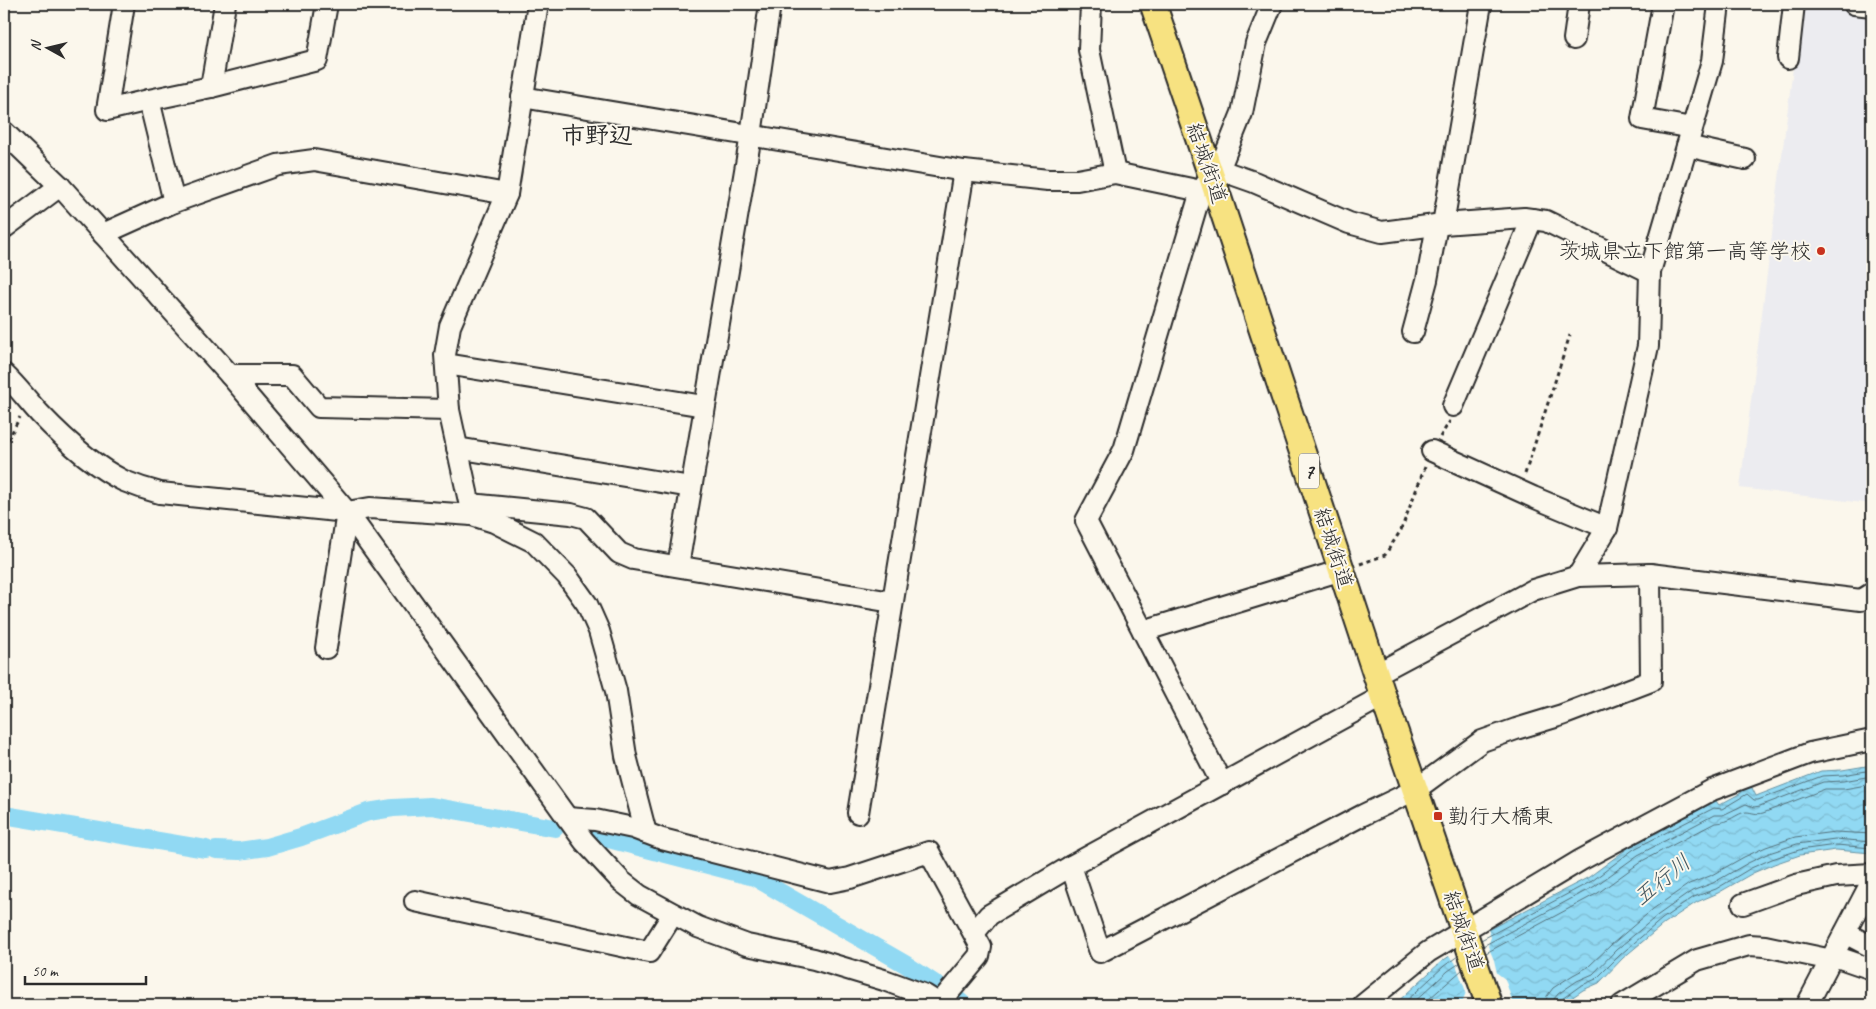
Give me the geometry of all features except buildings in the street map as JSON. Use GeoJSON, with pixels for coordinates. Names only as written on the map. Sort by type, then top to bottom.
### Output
{"type":"FeatureCollection","features":[{"type":"Feature","properties":{"kind":"main road","name":"結城街道"},"geometry":{"type":"LineString","coordinates":[[1153,4],[1379,685],[1489,1005]]}},
{"type":"Feature","properties":{"kind":"street"},"geometry":{"type":"LineString","coordinates":[[124,4],[107,110],[317,60],[327,4]]}},
{"type":"Feature","properties":{"kind":"street"},"geometry":{"type":"LineString","coordinates":[[210,87],[225,4]]}},
{"type":"Feature","properties":{"kind":"street"},"geometry":{"type":"LineString","coordinates":[[538,4],[507,194],[450,326],[446,364],[448,410],[471,509],[534,542],[567,576],[587,604],[598,630],[616,691],[626,756],[646,833]]}},
{"type":"Feature","properties":{"kind":"street"},"geometry":{"type":"LineString","coordinates":[[678,566],[751,136],[770,4]]}},
{"type":"Feature","properties":{"kind":"street"},"geometry":{"type":"LineString","coordinates":[[1091,4],[1089,50],[1115,173]]}},
{"type":"Feature","properties":{"kind":"street"},"geometry":{"type":"LineString","coordinates":[[1222,784],[1086,521],[1124,450],[1210,179],[1223,160],[1242,113],[1256,44],[1272,4]]}},
{"type":"Feature","properties":{"kind":"street"},"geometry":{"type":"LineString","coordinates":[[1414,332],[1440,224],[1481,4]]}},
{"type":"Feature","properties":{"kind":"street"},"geometry":{"type":"LineString","coordinates":[[1574,39],[1579,4]]}},
{"type":"Feature","properties":{"kind":"street"},"geometry":{"type":"LineString","coordinates":[[1663,4],[1642,119],[1745,159]]}},
{"type":"Feature","properties":{"kind":"street"},"geometry":{"type":"LineString","coordinates":[[1578,576],[1607,528],[1648,346],[1650,272],[1712,61],[1719,4]]}},
{"type":"Feature","properties":{"kind":"street"},"geometry":{"type":"LineString","coordinates":[[1788,58],[1794,4]]}},
{"type":"Feature","properties":{"kind":"street"},"geometry":{"type":"LineString","coordinates":[[522,97],[964,171],[1048,180],[1077,180],[1115,173],[1254,182],[1349,223],[1382,232],[1440,224],[1532,219],[1546,221],[1650,272]]}},
{"type":"Feature","properties":{"kind":"street"},"geometry":{"type":"LineString","coordinates":[[149,100],[174,202]]}},
{"type":"Feature","properties":{"kind":"street"},"geometry":{"type":"LineString","coordinates":[[4,132],[60,186],[230,375],[346,512],[567,818],[584,841],[621,881],[639,895],[698,927],[747,945],[814,959],[884,980],[930,1002],[979,956],[981,947],[929,852],[850,878],[830,882],[662,839],[633,828],[595,820],[567,818]]}},
{"type":"Feature","properties":{"kind":"street"},"geometry":{"type":"LineString","coordinates":[[103,234],[174,202],[278,165],[314,160],[507,194]]}},
{"type":"Feature","properties":{"kind":"street"},"geometry":{"type":"LineString","coordinates":[[858,813],[964,171]]}},
{"type":"Feature","properties":{"kind":"street"},"geometry":{"type":"LineString","coordinates":[[4,228],[60,186]]}},
{"type":"Feature","properties":{"kind":"street"},"geometry":{"type":"LineString","coordinates":[[1455,403],[1532,219]]}},
{"type":"Feature","properties":{"kind":"street"},"geometry":{"type":"LineString","coordinates":[[446,364],[704,406]]}},
{"type":"Feature","properties":{"kind":"street"},"geometry":{"type":"LineString","coordinates":[[4,374],[69,441],[104,468],[123,480],[160,493],[346,512],[370,508],[471,509],[571,514],[586,518],[615,549],[627,558],[892,602]]}},
{"type":"Feature","properties":{"kind":"street"},"geometry":{"type":"LineString","coordinates":[[230,375],[292,374],[319,407],[448,410]]}},
{"type":"Feature","properties":{"kind":"street"},"geometry":{"type":"LineString","coordinates":[[457,448],[691,487]]}},
{"type":"Feature","properties":{"kind":"street"},"geometry":{"type":"LineString","coordinates":[[1432,451],[1607,528]]}},
{"type":"Feature","properties":{"kind":"street"},"geometry":{"type":"LineString","coordinates":[[326,648],[346,512]]}},
{"type":"Feature","properties":{"kind":"street"},"geometry":{"type":"LineString","coordinates":[[1143,630],[1342,570]]}},
{"type":"Feature","properties":{"kind":"street"},"geometry":{"type":"LineString","coordinates":[[974,933],[989,915],[1070,866],[1222,784],[1532,590],[1578,576],[1650,574],[1861,600],[1872,592]]}},
{"type":"Feature","properties":{"kind":"street"},"geometry":{"type":"LineString","coordinates":[[1070,866],[1100,952],[1362,815],[1415,790],[1482,742],[1562,715],[1651,681],[1650,574]]}},
{"type":"Feature","properties":{"kind":"street"},"geometry":{"type":"LineString","coordinates":[[1363,1005],[1428,952],[1465,934],[1581,860],[1712,790],[1810,753],[1872,740]]}},
{"type":"Feature","properties":{"kind":"street"},"geometry":{"type":"LineString","coordinates":[[1743,904],[1796,885],[1836,876],[1872,874]]}},
{"type":"Feature","properties":{"kind":"street"},"geometry":{"type":"LineString","coordinates":[[1807,1005],[1872,881]]}},
{"type":"Feature","properties":{"kind":"street"},"geometry":{"type":"LineString","coordinates":[[415,901],[649,952],[673,914]]}},
{"type":"Feature","properties":{"kind":"street"},"geometry":{"type":"LineString","coordinates":[[1845,933],[1872,947]]}},
{"type":"Feature","properties":{"kind":"street"},"geometry":{"type":"LineString","coordinates":[[1622,1005],[1698,960],[1749,945],[1833,958],[1872,969]]}},
{"type":"Feature","properties":{"kind":"path"},"geometry":{"type":"LineString","coordinates":[[1520,491],[1570,334]]}},
{"type":"Feature","properties":{"kind":"path"},"geometry":{"type":"LineString","coordinates":[[4,446],[29,401]]}},
{"type":"Feature","properties":{"kind":"path"},"geometry":{"type":"LineString","coordinates":[[1342,570],[1385,555],[1401,530],[1428,458],[1457,408],[1455,403]]}},
{"type":"Feature","properties":{"kind":"shaded area","name":"茨城県立下館第一高等学校"},"geometry":{"type":"Polygon","coordinates":[[[1801,4],[1872,14],[1872,504],[1740,488],[1801,4]]]}},
{"type":"Feature","properties":{"kind":"water","name":"五行川"},"geometry":{"type":"Polygon","coordinates":[[[1872,765],[1872,853],[1836,850],[1800,855],[1753,873],[1718,893],[1697,902],[1665,923],[1623,958],[1599,983],[1583,990],[1561,1005],[1394,1005],[1441,962],[1484,932],[1589,877],[1632,845],[1716,801],[1719,805],[1741,793],[1741,787],[1750,784],[1756,796],[1821,771],[1872,765]]]}},
{"type":"Feature","properties":{"kind":"pier"},"geometry":{"type":"Polygon","coordinates":[[[1487,927],[1491,937],[1488,946],[1497,973],[1505,979],[1512,1000],[1511,1005],[1465,1005],[1463,1000],[1466,992],[1455,962],[1448,954],[1487,927]]]}},
{"type":"Feature","properties":{"kind":"waterway"},"geometry":{"type":"LineString","coordinates":[[216,850],[239,851],[267,847],[301,837],[368,812],[393,808],[431,806],[555,828]]}},
{"type":"Feature","properties":{"kind":"waterway"},"geometry":{"type":"LineString","coordinates":[[4,815],[206,849]]}},
{"type":"Feature","properties":{"kind":"waterway"},"geometry":{"type":"LineString","coordinates":[[597,836],[754,877],[905,964],[940,987]]}},
{"type":"Feature","properties":{"kind":"waterway"},"geometry":{"type":"LineString","coordinates":[[957,999],[964,1005]]}},
{"type":"Feature","properties":{"kind":"place","name":"茨城県立下館第一高等学校"},"geometry":{"type":"Point","coordinates":[1821,251]}},
{"type":"Feature","properties":{"kind":"place","name":"勤行大橋東"},"geometry":{"type":"Point","coordinates":[1438,816]}},
{"type":"Feature","properties":{"kind":"district","name":"市野辺"},"geometry":{"type":"Point","coordinates":[597,135]}}]}
